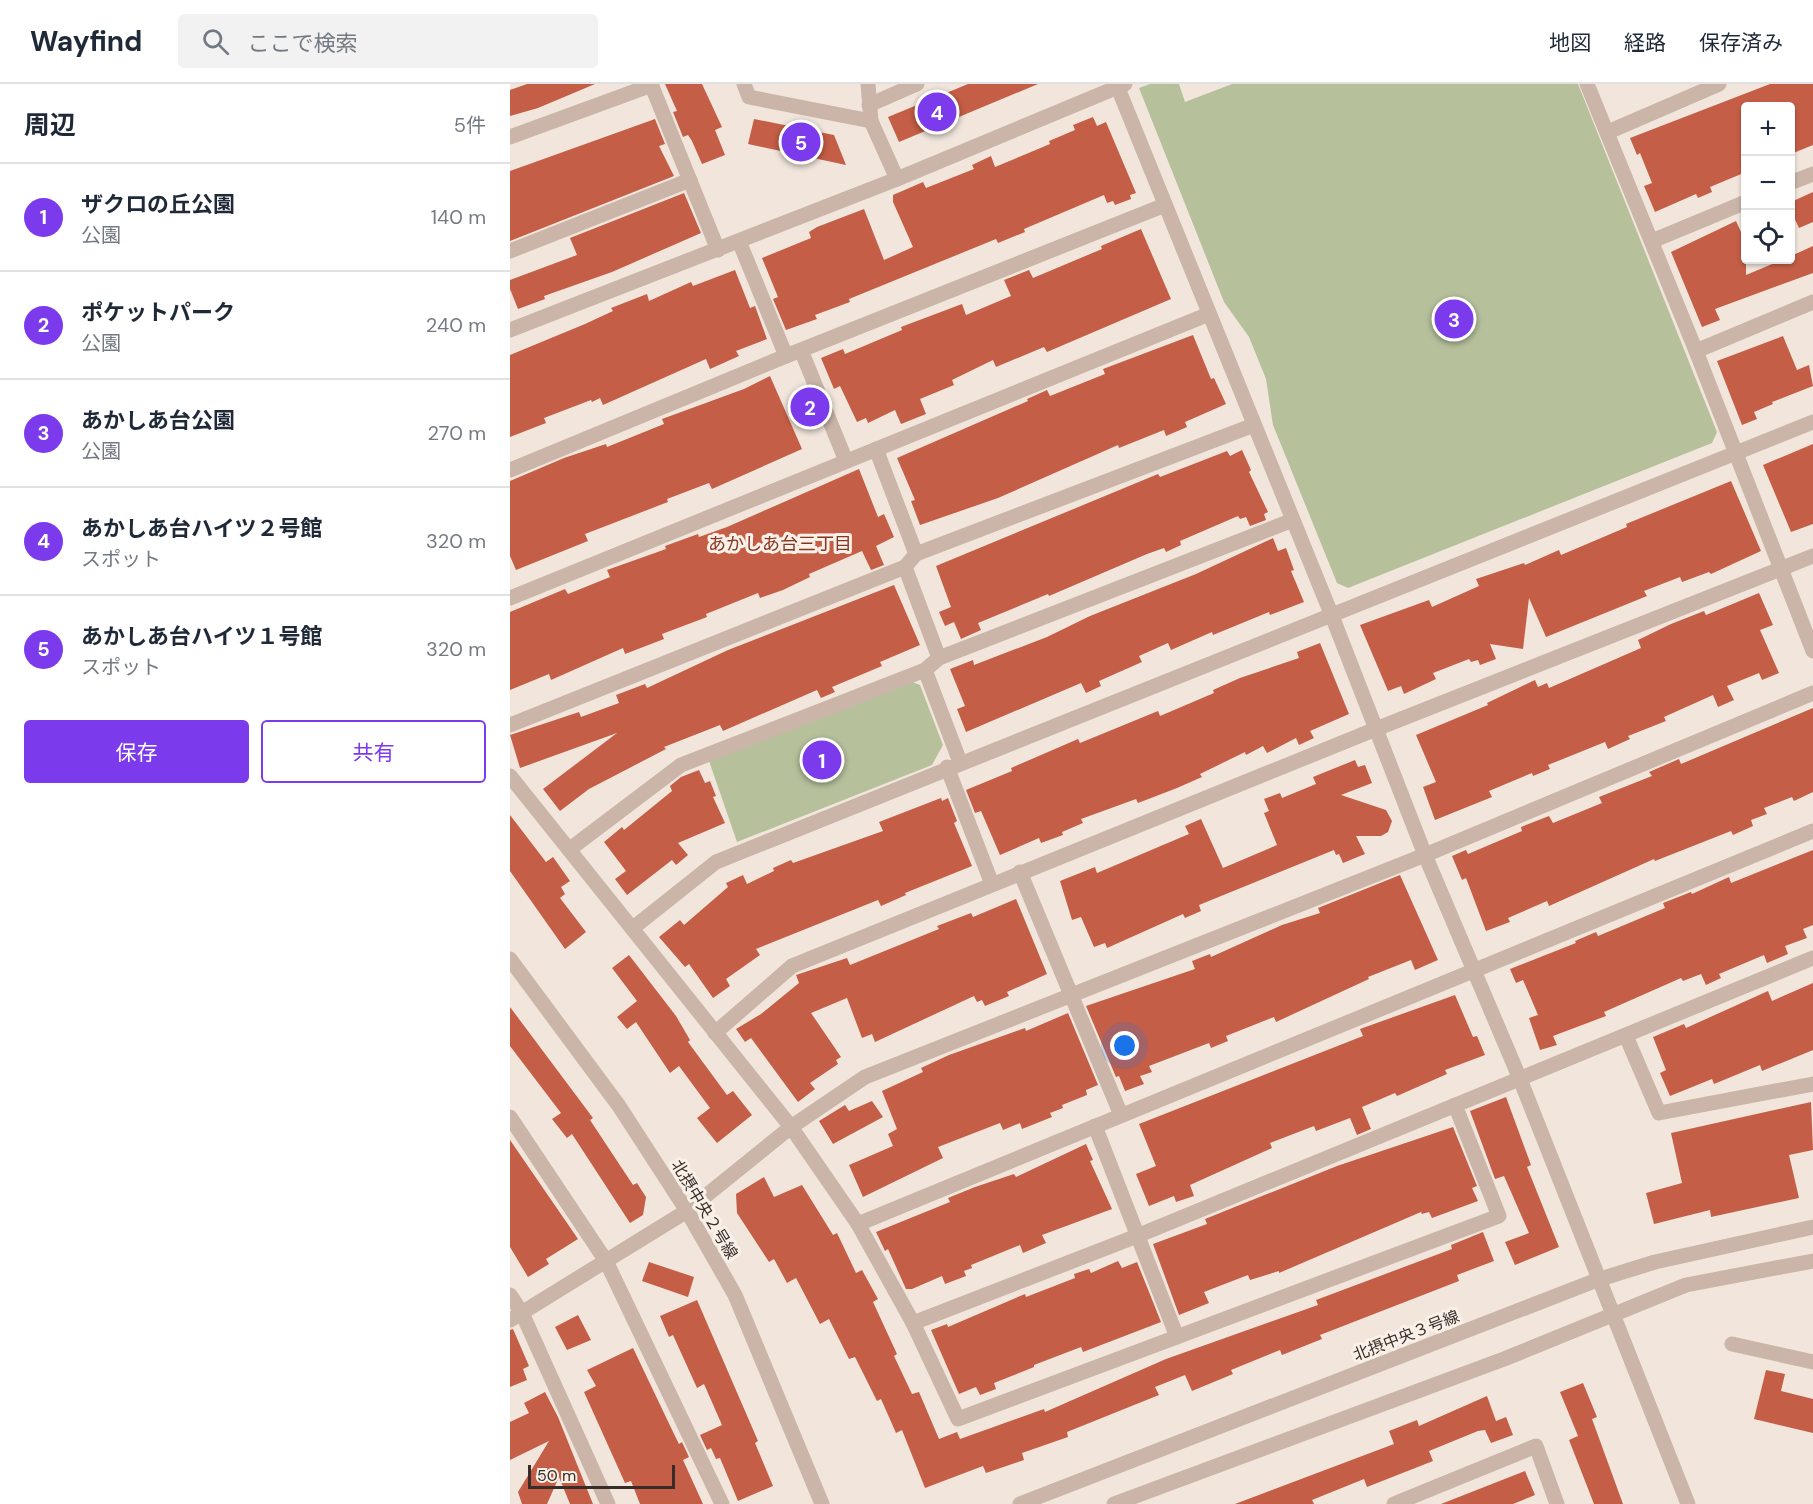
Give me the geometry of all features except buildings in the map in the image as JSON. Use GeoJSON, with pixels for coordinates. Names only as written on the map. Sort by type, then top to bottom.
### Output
{"type":"FeatureCollection","features":[{"type":"Feature","properties":{"kind":"street"},"geometry":{"type":"LineString","coordinates":[[510,137],[652,84],[718,250]]}},
{"type":"Feature","properties":{"kind":"street"},"geometry":{"type":"LineString","coordinates":[[744,84],[749,97],[871,122]]}},
{"type":"Feature","properties":{"kind":"street"},"geometry":{"type":"LineString","coordinates":[[868,84],[871,122],[897,179]]}},
{"type":"Feature","properties":{"kind":"street"},"geometry":{"type":"LineString","coordinates":[[869,105],[917,84]]}},
{"type":"Feature","properties":{"kind":"street"},"geometry":{"type":"LineString","coordinates":[[1587,84],[1696,351],[1813,651]]}},
{"type":"Feature","properties":{"kind":"street"},"geometry":{"type":"LineString","coordinates":[[1608,132],[1719,84]]}},
{"type":"Feature","properties":{"kind":"street"},"geometry":{"type":"LineString","coordinates":[[510,330],[897,179],[1121,86],[1165,205],[1332,616],[1425,855],[1520,1079],[1597,1280],[1688,1504]]}},
{"type":"Feature","properties":{"kind":"street"},"geometry":{"type":"LineString","coordinates":[[1795,181],[1813,174]]}},
{"type":"Feature","properties":{"kind":"street"},"geometry":{"type":"LineString","coordinates":[[510,251],[690,180]]}},
{"type":"Feature","properties":{"kind":"street"},"geometry":{"type":"LineString","coordinates":[[1652,241],[1741,204]]}},
{"type":"Feature","properties":{"kind":"street"},"geometry":{"type":"LineString","coordinates":[[510,470],[786,356],[1165,205]]}},
{"type":"Feature","properties":{"kind":"street"},"geometry":{"type":"LineString","coordinates":[[739,241],[786,356]]}},
{"type":"Feature","properties":{"kind":"street"},"geometry":{"type":"LineString","coordinates":[[1696,351],[1813,302]]}},
{"type":"Feature","properties":{"kind":"street"},"geometry":{"type":"LineString","coordinates":[[510,598],[1209,314]]}},
{"type":"Feature","properties":{"kind":"street"},"geometry":{"type":"LineString","coordinates":[[801,350],[846,461]]}},
{"type":"Feature","properties":{"kind":"street"},"geometry":{"type":"LineString","coordinates":[[633,928],[716,862],[954,764],[1332,616],[1813,422]]}},
{"type":"Feature","properties":{"kind":"street"},"geometry":{"type":"LineString","coordinates":[[510,724],[905,567],[916,554],[1254,425]]}},
{"type":"Feature","properties":{"kind":"street"},"geometry":{"type":"LineString","coordinates":[[876,448],[916,554]]}},
{"type":"Feature","properties":{"kind":"street"},"geometry":{"type":"LineString","coordinates":[[570,849],[681,765],[925,670],[939,658],[1293,520]]}},
{"type":"Feature","properties":{"kind":"street"},"geometry":{"type":"LineString","coordinates":[[715,1032],[792,966],[1376,729],[1813,556]]}},
{"type":"Feature","properties":{"kind":"street"},"geometry":{"type":"LineString","coordinates":[[905,567],[939,658]]}},
{"type":"Feature","properties":{"kind":"street"},"geometry":{"type":"LineString","coordinates":[[925,670],[992,884]]}},
{"type":"Feature","properties":{"kind":"street"},"geometry":{"type":"LineString","coordinates":[[516,1317],[687,1211],[791,1127],[865,1077],[1425,855],[1813,693]]}},
{"type":"Feature","properties":{"kind":"street"},"geometry":{"type":"LineString","coordinates":[[510,776],[791,1127],[858,1224],[912,1323],[958,1419],[1499,1216],[1455,1105]]}},
{"type":"Feature","properties":{"kind":"street"},"geometry":{"type":"LineString","coordinates":[[858,1224],[1813,831]]}},
{"type":"Feature","properties":{"kind":"street"},"geometry":{"type":"LineString","coordinates":[[1020,872],[1121,1115]]}},
{"type":"Feature","properties":{"kind":"street"},"geometry":{"type":"LineString","coordinates":[[912,1323],[1137,1236],[1813,958]]}},
{"type":"Feature","properties":{"kind":"street","name":"北摂中央２号線"},"geometry":{"type":"LineString","coordinates":[[510,959],[619,1106],[687,1211],[735,1295],[822,1504]]}},
{"type":"Feature","properties":{"kind":"street"},"geometry":{"type":"LineString","coordinates":[[1626,1036],[1659,1113],[1813,1084]]}},
{"type":"Feature","properties":{"kind":"street"},"geometry":{"type":"LineString","coordinates":[[510,1117],[606,1261],[722,1504]]}},
{"type":"Feature","properties":{"kind":"street"},"geometry":{"type":"LineString","coordinates":[[1095,1126],[1177,1337]]}},
{"type":"Feature","properties":{"kind":"street","name":"北摂中央３号線"},"geometry":{"type":"LineString","coordinates":[[1020,1504],[1597,1280],[1655,1262],[1813,1227]]}},
{"type":"Feature","properties":{"kind":"street"},"geometry":{"type":"LineString","coordinates":[[1114,1504],[1504,1359],[1686,1285],[1813,1261]]}},
{"type":"Feature","properties":{"kind":"street"},"geometry":{"type":"LineString","coordinates":[[510,1295],[516,1317],[608,1504]]}},
{"type":"Feature","properties":{"kind":"street"},"geometry":{"type":"LineString","coordinates":[[1732,1344],[1813,1362]]}},
{"type":"Feature","properties":{"kind":"street"},"geometry":{"type":"LineString","coordinates":[[1394,1504],[1536,1446],[1557,1504]]}},
{"type":"Feature","properties":{"kind":"green space"},"geometry":{"type":"Polygon","coordinates":[[[1150,84],[1179,84],[1185,102],[1232,84],[1578,84],[1717,432],[1712,443],[1348,588],[1337,583],[1273,425],[1266,379],[1249,337],[1224,302],[1139,88],[1150,84]]]}},
{"type":"Feature","properties":{"kind":"green space"},"geometry":{"type":"Polygon","coordinates":[[[902,678],[920,685],[943,745],[932,765],[737,842],[707,755],[902,678]]]}},
{"type":"Feature","properties":{"kind":"place","name":"あかしあ台ハイツ２号館"},"geometry":{"type":"Point","coordinates":[937,112]}},
{"type":"Feature","properties":{"kind":"place","name":"あかしあ台ハイツ１号館"},"geometry":{"type":"Point","coordinates":[801,142]}},
{"type":"Feature","properties":{"kind":"place","name":"あかしあ台公園"},"geometry":{"type":"Point","coordinates":[1454,319]}},
{"type":"Feature","properties":{"kind":"place","name":"ポケットパーク"},"geometry":{"type":"Point","coordinates":[810,407]}},
{"type":"Feature","properties":{"kind":"place","name":"ザクロの丘公園"},"geometry":{"type":"Point","coordinates":[822,760]}},
{"type":"Feature","properties":{"kind":"district","name":"あかしあ台三丁目"},"geometry":{"type":"Point","coordinates":[780,544]}}]}
